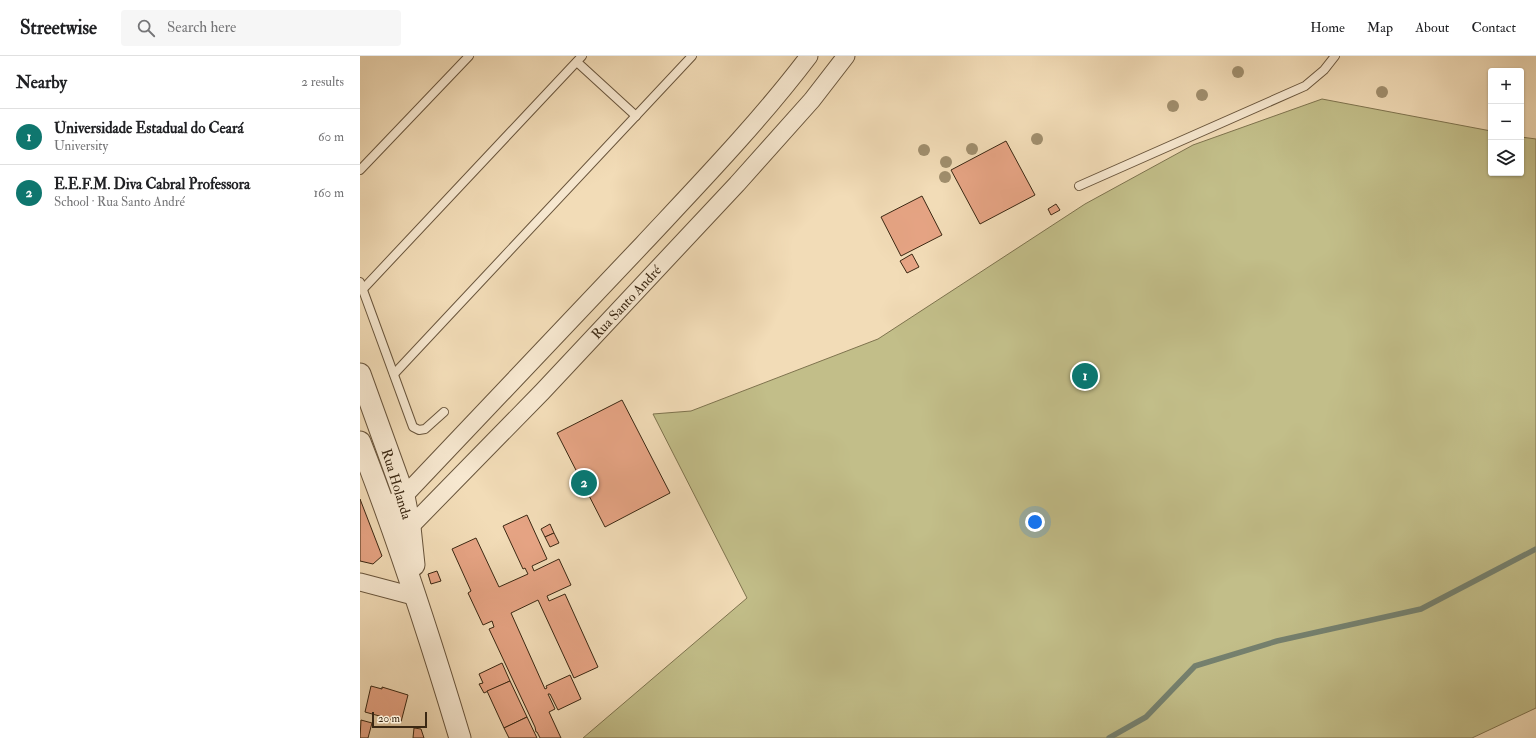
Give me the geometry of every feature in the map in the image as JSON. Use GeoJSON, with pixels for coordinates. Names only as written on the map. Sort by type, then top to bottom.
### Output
{"type":"FeatureCollection","features":[{"type":"Feature","properties":{"kind":"street","name":"Rua Santo André"},"geometry":{"type":"LineString","coordinates":[[386,507],[404,496],[711,172],[792,79],[810,56]]}},
{"type":"Feature","properties":{"kind":"street","name":"Rua Santo André"},"geometry":{"type":"LineString","coordinates":[[404,533],[547,386],[737,184],[812,100],[846,56]]}},
{"type":"Feature","properties":{"kind":"street","name":"Rua Holanda"},"geometry":{"type":"LineString","coordinates":[[360,374],[404,496],[404,533],[417,598],[460,738]]}},
{"type":"Feature","properties":{"kind":"street","name":"Rua Holanda"},"geometry":{"type":"LineString","coordinates":[[360,442],[386,507],[404,533]]}},
{"type":"Feature","properties":{"kind":"street"},"geometry":{"type":"LineString","coordinates":[[360,582],[417,598]]}},
{"type":"Feature","properties":{"kind":"lane"},"geometry":{"type":"LineString","coordinates":[[360,170],[470,56]]}},
{"type":"Feature","properties":{"kind":"lane"},"geometry":{"type":"LineString","coordinates":[[394,374],[692,56]]}},
{"type":"Feature","properties":{"kind":"lane"},"geometry":{"type":"LineString","coordinates":[[1079,186],[1305,86],[1324,70],[1335,56]]}},
{"type":"Feature","properties":{"kind":"lane"},"geometry":{"type":"LineString","coordinates":[[444,412],[425,429],[419,430],[413,427],[361,285],[580,59],[636,116]]}},
{"type":"Feature","properties":{"kind":"shaded area"},"geometry":{"type":"Polygon","coordinates":[[[1322,99],[1488,130],[1488,176],[1524,176],[1524,137],[1536,139],[1536,708],[1472,738],[583,738],[747,598],[653,414],[691,411],[878,339],[1085,204],[1193,145],[1322,99]]]}},
{"type":"Feature","properties":{"kind":"building"},"geometry":{"type":"Polygon","coordinates":[[[1006,141],[1035,195],[980,224],[951,170],[1006,141]]]}},
{"type":"Feature","properties":{"kind":"building"},"geometry":{"type":"Polygon","coordinates":[[[922,196],[942,235],[901,256],[881,217],[922,196]]]}},
{"type":"Feature","properties":{"kind":"building"},"geometry":{"type":"Polygon","coordinates":[[[1056,204],[1060,210],[1051,215],[1048,209],[1056,204]]]}},
{"type":"Feature","properties":{"kind":"building"},"geometry":{"type":"Polygon","coordinates":[[[912,254],[919,267],[907,273],[900,261],[912,254]]]}},
{"type":"Feature","properties":{"kind":"building"},"geometry":{"type":"Polygon","coordinates":[[[622,400],[670,493],[605,527],[557,433],[622,400]]]}},
{"type":"Feature","properties":{"kind":"building"},"geometry":{"type":"Polygon","coordinates":[[[360,499],[382,556],[373,564],[360,561],[360,499]]]}},
{"type":"Feature","properties":{"kind":"building"},"geometry":{"type":"Polygon","coordinates":[[[527,515],[547,559],[532,566],[534,571],[559,559],[571,585],[547,596],[549,601],[565,594],[598,667],[574,678],[538,600],[511,613],[545,689],[547,688],[546,686],[570,675],[581,699],[558,710],[550,694],[548,694],[555,709],[549,712],[561,738],[540,738],[536,732],[489,629],[494,627],[492,621],[483,625],[468,593],[471,591],[452,549],[476,538],[499,587],[528,574],[525,568],[523,569],[503,526],[527,515]]]}},
{"type":"Feature","properties":{"kind":"building"},"geometry":{"type":"Polygon","coordinates":[[[550,524],[554,533],[545,537],[541,529],[550,524]]]}},
{"type":"Feature","properties":{"kind":"building"},"geometry":{"type":"Polygon","coordinates":[[[554,533],[559,543],[550,547],[545,537],[554,533]]]}},
{"type":"Feature","properties":{"kind":"building"},"geometry":{"type":"Polygon","coordinates":[[[437,571],[441,581],[431,584],[428,574],[437,571]]]}},
{"type":"Feature","properties":{"kind":"building"},"geometry":{"type":"Polygon","coordinates":[[[502,663],[510,681],[484,693],[479,684],[483,683],[479,674],[502,663]]]}},
{"type":"Feature","properties":{"kind":"building"},"geometry":{"type":"Polygon","coordinates":[[[510,681],[527,717],[504,728],[487,691],[510,681]]]}},
{"type":"Feature","properties":{"kind":"building"},"geometry":{"type":"Polygon","coordinates":[[[371,686],[382,689],[382,687],[408,695],[401,722],[365,712],[371,686]]]}},
{"type":"Feature","properties":{"kind":"building"},"geometry":{"type":"Polygon","coordinates":[[[527,717],[537,738],[509,738],[504,728],[527,717]]]}},
{"type":"Feature","properties":{"kind":"building"},"geometry":{"type":"Polygon","coordinates":[[[361,720],[372,723],[368,738],[360,738],[361,720]]]}},
{"type":"Feature","properties":{"kind":"building"},"geometry":{"type":"Polygon","coordinates":[[[414,728],[421,729],[424,738],[413,738],[414,728]]]}},
{"type":"Feature","properties":{"kind":"waterway"},"geometry":{"type":"LineString","coordinates":[[1109,738],[1146,717],[1195,666],[1277,641],[1421,609],[1536,549]]}},
{"type":"Feature","properties":{"kind":"place","name":"Universidade Estadual do Ceará"},"geometry":{"type":"Point","coordinates":[1085,376]}},
{"type":"Feature","properties":{"kind":"place","name":"E.E.F.M. Diva Cabral Professora"},"geometry":{"type":"Point","coordinates":[584,483]}}]}
